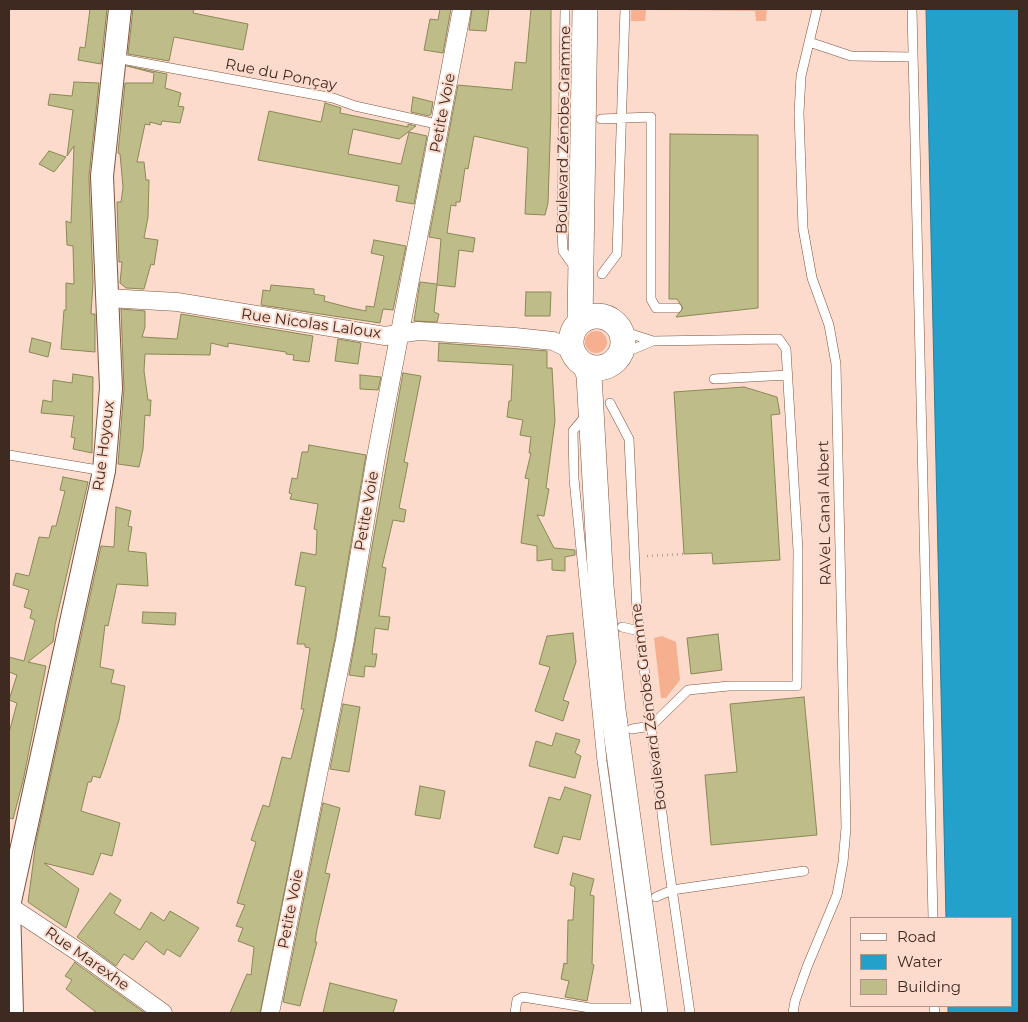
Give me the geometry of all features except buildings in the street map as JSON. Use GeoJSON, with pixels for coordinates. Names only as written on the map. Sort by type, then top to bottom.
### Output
{"type":"FeatureCollection","features":[{"type":"Feature","properties":{"kind":"main road","name":"Boulevard Zénobe Gramme"},"geometry":{"type":"LineString","coordinates":[[585,9],[592,275],[580,322],[571,339],[589,375],[600,407],[596,522],[643,1012]]}},
{"type":"Feature","properties":{"kind":"main road"},"geometry":{"type":"LineString","coordinates":[[579,358],[598,368],[607,366],[619,355],[622,346],[619,330],[612,321],[593,316],[580,322]]}},
{"type":"Feature","properties":{"kind":"street","name":"Rue Hoyoux"},"geometry":{"type":"LineString","coordinates":[[12,1013],[9,906],[104,471],[111,388],[102,176],[120,9]]}},
{"type":"Feature","properties":{"kind":"street","name":"Petite Voie"},"geometry":{"type":"LineString","coordinates":[[270,1013],[343,650],[399,333],[441,126],[462,9]]}},
{"type":"Feature","properties":{"kind":"street","name":"Rue Nicolas Laloux"},"geometry":{"type":"LineString","coordinates":[[107,298],[177,302],[385,336],[418,331],[553,341],[579,358]]}},
{"type":"Feature","properties":{"kind":"street","name":"Rue Marexhe"},"geometry":{"type":"LineString","coordinates":[[9,906],[83,955],[162,1013]]}},
{"type":"Feature","properties":{"kind":"lane","name":"Boulevard Zénobe Gramme"},"geometry":{"type":"LineString","coordinates":[[565,9],[563,251],[571,265],[592,275]]}},
{"type":"Feature","properties":{"kind":"lane"},"geometry":{"type":"LineString","coordinates":[[592,275],[617,254],[625,9]]}},
{"type":"Feature","properties":{"kind":"lane","name":"RAVeL Canal Albert"},"geometry":{"type":"LineString","coordinates":[[793,1013],[807,967],[837,895],[843,862],[846,828],[836,364],[829,325],[812,278],[802,228],[799,113],[801,76],[817,9]]}},
{"type":"Feature","properties":{"kind":"lane"},"geometry":{"type":"LineString","coordinates":[[912,9],[932,917]]}},
{"type":"Feature","properties":{"kind":"lane"},"geometry":{"type":"LineString","coordinates":[[809,42],[851,56],[913,57]]}},
{"type":"Feature","properties":{"kind":"lane","name":"Rue du Ponçay"},"geometry":{"type":"LineString","coordinates":[[115,58],[333,98],[355,106],[441,126]]}},
{"type":"Feature","properties":{"kind":"lane"},"geometry":{"type":"LineString","coordinates":[[600,119],[652,117],[651,299],[656,308],[677,308]]}},
{"type":"Feature","properties":{"kind":"lane"},"geometry":{"type":"LineString","coordinates":[[619,330],[653,341],[779,339],[786,349],[798,550],[797,686],[729,686],[688,690],[650,726],[632,729]]}},
{"type":"Feature","properties":{"kind":"lane"},"geometry":{"type":"LineString","coordinates":[[619,355],[653,341]]}},
{"type":"Feature","properties":{"kind":"lane"},"geometry":{"type":"LineString","coordinates":[[714,379],[788,375]]}},
{"type":"Feature","properties":{"kind":"lane","name":"Boulevard Zénobe Gramme"},"geometry":{"type":"LineString","coordinates":[[600,407],[629,439],[639,630],[650,726],[690,1013]]}},
{"type":"Feature","properties":{"kind":"lane"},"geometry":{"type":"LineString","coordinates":[[9,455],[104,471]]}},
{"type":"Feature","properties":{"kind":"lane"},"geometry":{"type":"LineString","coordinates":[[622,627],[639,630]]}},
{"type":"Feature","properties":{"kind":"lane"},"geometry":{"type":"LineString","coordinates":[[656,897],[672,890],[804,871]]}},
{"type":"Feature","properties":{"kind":"lane"},"geometry":{"type":"LineString","coordinates":[[515,1013],[517,1000],[522,996],[590,1008],[643,1012]]}},
{"type":"Feature","properties":{"kind":"path"},"geometry":{"type":"LineString","coordinates":[[636,557],[684,554]]}},
{"type":"Feature","properties":{"kind":"shaded area"},"geometry":{"type":"Polygon","coordinates":[[[631,9],[767,9],[766,21],[756,21],[755,11],[646,10],[645,21],[631,21],[631,9]]]}},
{"type":"Feature","properties":{"kind":"shaded area"},"geometry":{"type":"Polygon","coordinates":[[[592,331],[600,331],[607,338],[607,346],[600,353],[592,353],[585,346],[585,338],[592,331]]]}},
{"type":"Feature","properties":{"kind":"shaded area"},"geometry":{"type":"Polygon","coordinates":[[[662,636],[676,642],[680,680],[666,698],[661,698],[654,638],[662,636]]]}},
{"type":"Feature","properties":{"kind":"water"},"geometry":{"type":"Polygon","coordinates":[[[926,9],[1019,9],[1019,1013],[948,1013],[948,1007],[1013,1007],[1013,917],[946,917],[926,9]]]}}]}
